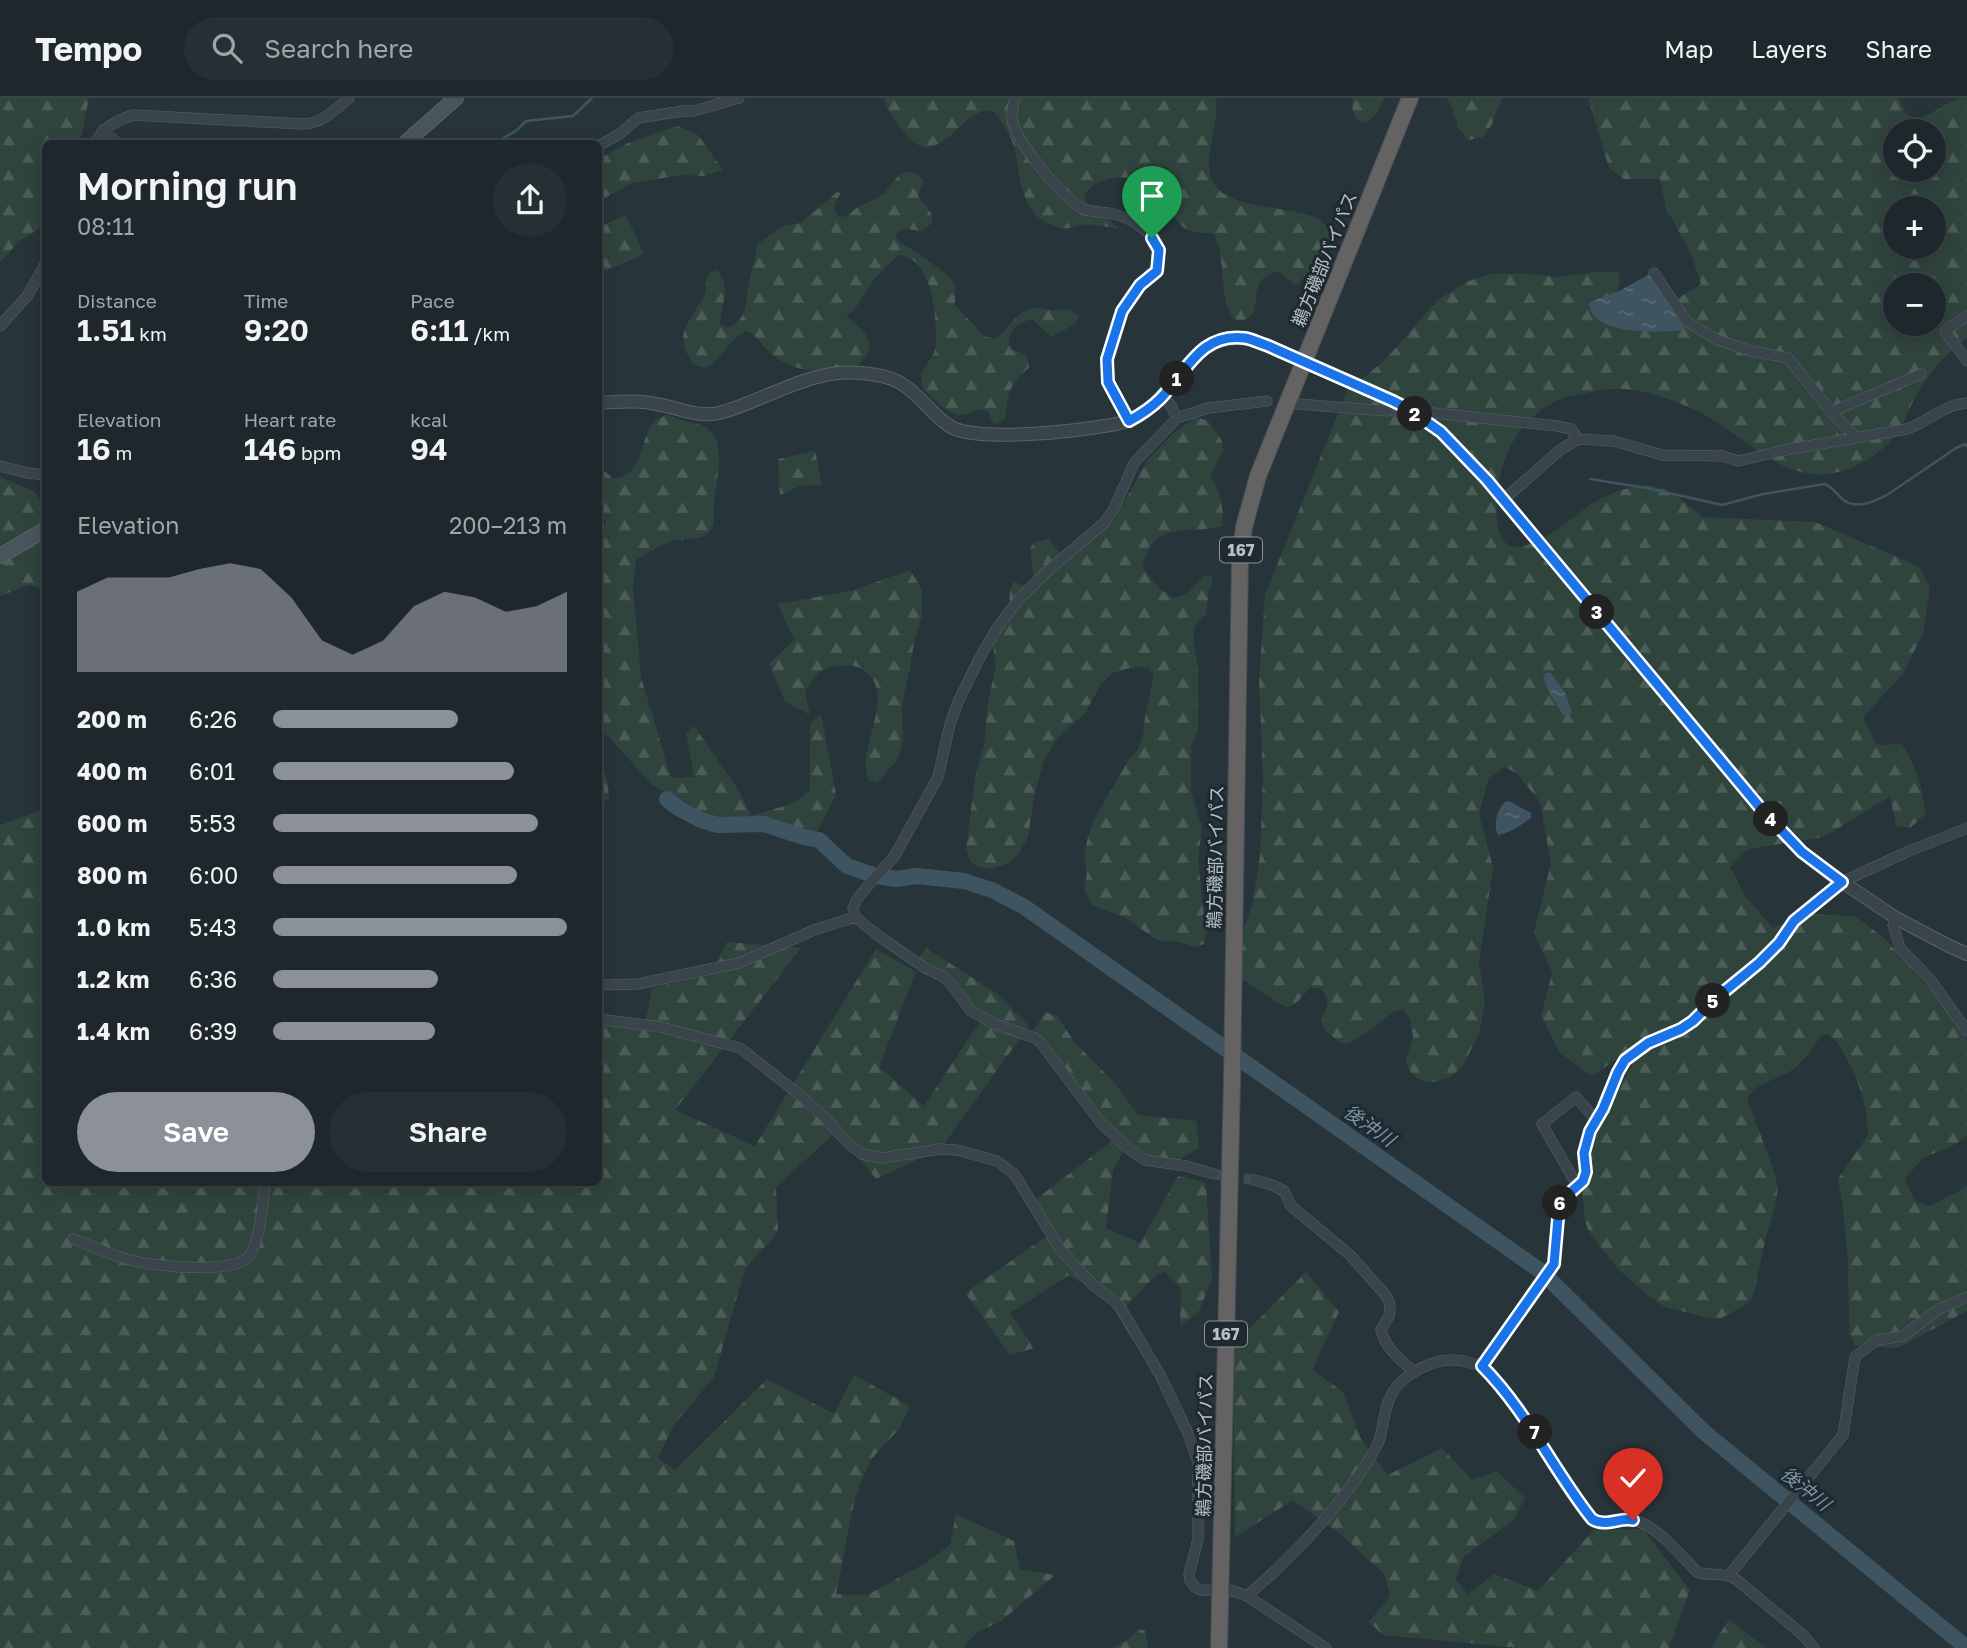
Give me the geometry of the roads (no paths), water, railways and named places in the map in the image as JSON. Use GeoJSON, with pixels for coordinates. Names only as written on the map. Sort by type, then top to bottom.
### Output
{"type":"FeatureCollection","features":[{"type":"Feature","properties":{"kind":"highway","name":"鵜方磯部バイパス"},"geometry":{"type":"LineString","coordinates":[[1219,1648],[1240,559],[1244,527],[1258,475],[1410,98]]}},
{"type":"Feature","properties":{"kind":"main road"},"geometry":{"type":"LineString","coordinates":[[409,140],[456,98]]}},
{"type":"Feature","properties":{"kind":"main road"},"geometry":{"type":"LineString","coordinates":[[0,556],[42,531]]}},
{"type":"Feature","properties":{"kind":"street"},"geometry":{"type":"LineString","coordinates":[[97,140],[114,121],[133,115],[314,124],[349,98]]}},
{"type":"Feature","properties":{"kind":"street"},"geometry":{"type":"LineString","coordinates":[[602,144],[621,133],[638,118],[694,111],[739,98]]}},
{"type":"Feature","properties":{"kind":"street"},"geometry":{"type":"LineString","coordinates":[[1015,98],[1012,121],[1017,132],[1064,194],[1088,211],[1112,214],[1134,223],[1152,238],[1159,250],[1157,271],[1140,285],[1122,311],[1107,359],[1108,382],[1129,421]]}},
{"type":"Feature","properties":{"kind":"street"},"geometry":{"type":"LineString","coordinates":[[103,130],[114,140]]}},
{"type":"Feature","properties":{"kind":"street"},"geometry":{"type":"LineString","coordinates":[[0,326],[28,295],[42,269]]}},
{"type":"Feature","properties":{"kind":"street"},"geometry":{"type":"LineString","coordinates":[[1654,273],[1687,323],[1717,340],[1751,351],[1788,358],[1831,412],[1856,438]]}},
{"type":"Feature","properties":{"kind":"street"},"geometry":{"type":"LineString","coordinates":[[1967,316],[1945,331],[1967,361]]}},
{"type":"Feature","properties":{"kind":"street"},"geometry":{"type":"LineString","coordinates":[[602,403],[634,401],[690,413],[718,413],[808,380],[840,373],[860,373],[892,379],[905,386],[952,427],[967,432],[1040,434],[1129,421],[1161,398],[1203,348],[1216,341],[1246,338],[1266,345],[1393,401],[1441,432],[1503,500],[1762,810],[1802,852],[1896,918],[1967,954]]}},
{"type":"Feature","properties":{"kind":"street"},"geometry":{"type":"LineString","coordinates":[[1831,412],[1921,374]]}},
{"type":"Feature","properties":{"kind":"street"},"geometry":{"type":"LineString","coordinates":[[1161,398],[1170,404],[1177,418]]}},
{"type":"Feature","properties":{"kind":"street"},"geometry":{"type":"LineString","coordinates":[[1214,1174],[1186,1166],[1145,1160],[1121,1143],[1101,1123],[1040,1042],[971,1011],[944,976],[925,968],[880,937],[855,917],[853,908],[857,899],[894,857],[938,777],[958,702],[997,628],[1029,588],[1104,523],[1114,509],[1134,463],[1177,418],[1208,408],[1267,401]]}},
{"type":"Feature","properties":{"kind":"street"},"geometry":{"type":"LineString","coordinates":[[1503,500],[1560,450],[1578,439],[1614,441],[1662,455],[1723,456],[1738,461],[1915,427],[1943,408],[1967,403]]}},
{"type":"Feature","properties":{"kind":"street"},"geometry":{"type":"LineString","coordinates":[[1298,404],[1387,411]]}},
{"type":"Feature","properties":{"kind":"street"},"geometry":{"type":"LineString","coordinates":[[1433,413],[1558,426],[1571,429],[1578,439]]}},
{"type":"Feature","properties":{"kind":"street"},"geometry":{"type":"LineString","coordinates":[[0,466],[42,475]]}},
{"type":"Feature","properties":{"kind":"street"},"geometry":{"type":"LineString","coordinates":[[1482,1366],[1554,1264],[1559,1207],[1562,1200],[1583,1181],[1586,1172],[1584,1153],[1590,1131],[1625,1060],[1648,1043],[1693,1021],[1759,963],[1779,943],[1794,921],[1842,882],[1909,850],[1967,828]]}},
{"type":"Feature","properties":{"kind":"street"},"geometry":{"type":"LineString","coordinates":[[602,985],[638,984],[739,963],[814,930],[855,917]]}},
{"type":"Feature","properties":{"kind":"street"},"geometry":{"type":"LineString","coordinates":[[1896,918],[1894,925],[1900,948],[1930,979],[1967,1031]]}},
{"type":"Feature","properties":{"kind":"street"},"geometry":{"type":"LineString","coordinates":[[602,1020],[662,1027],[740,1048],[800,1095],[862,1154],[882,1158],[940,1149],[957,1150],[997,1161],[1015,1175],[1060,1249],[1093,1285],[1119,1305],[1160,1375],[1187,1432],[1198,1462],[1198,1539],[1189,1574],[1191,1581],[1201,1590],[1219,1589],[1247,1596],[1326,1648]]}},
{"type":"Feature","properties":{"kind":"street"},"geometry":{"type":"LineString","coordinates":[[1578,1187],[1542,1124],[1576,1097],[1596,1120]]}},
{"type":"Feature","properties":{"kind":"street"},"geometry":{"type":"LineString","coordinates":[[1254,1180],[1284,1191],[1291,1206],[1350,1255],[1383,1292],[1390,1308],[1389,1317],[1381,1330],[1383,1339],[1414,1372]]}},
{"type":"Feature","properties":{"kind":"street"},"geometry":{"type":"LineString","coordinates":[[73,1239],[133,1261],[171,1268],[231,1266],[242,1263],[250,1255],[259,1227],[265,1186]]}},
{"type":"Feature","properties":{"kind":"street"},"geometry":{"type":"LineString","coordinates":[[1730,1574],[1843,1434],[1855,1357],[1877,1340],[1903,1336],[1939,1309],[1967,1297]]}},
{"type":"Feature","properties":{"kind":"street"},"geometry":{"type":"LineString","coordinates":[[1247,1596],[1300,1547],[1356,1479],[1379,1441],[1385,1409],[1392,1392],[1414,1372],[1437,1361],[1461,1361],[1482,1366],[1501,1386],[1595,1522],[1625,1519],[1638,1522],[1657,1533],[1697,1572],[1730,1574],[1803,1635],[1814,1648]]}},
{"type":"Feature","properties":{"kind":"water"},"geometry":{"type":"Polygon","coordinates":[[[1650,274],[1685,330],[1630,330],[1602,322],[1593,315],[1589,304],[1592,301],[1619,291],[1650,274]]]}},
{"type":"Feature","properties":{"kind":"water"},"geometry":{"type":"Polygon","coordinates":[[[1546,673],[1551,673],[1565,693],[1572,712],[1568,716],[1563,715],[1550,694],[1543,678],[1546,673]]]}},
{"type":"Feature","properties":{"kind":"water"},"geometry":{"type":"Polygon","coordinates":[[[1509,801],[1531,813],[1531,818],[1511,831],[1498,835],[1498,813],[1502,805],[1509,801]]]}},
{"type":"Feature","properties":{"kind":"waterway"},"geometry":{"type":"LineString","coordinates":[[501,140],[526,121],[573,116],[592,98]]}},
{"type":"Feature","properties":{"kind":"waterway"},"geometry":{"type":"LineString","coordinates":[[1590,479],[1647,488],[1722,505],[1763,494],[1825,484],[1848,503],[1860,504],[1885,496],[1956,448],[1965,444],[1967,446]]}},
{"type":"Feature","properties":{"kind":"waterway","name":"後沖川"},"geometry":{"type":"LineString","coordinates":[[667,799],[701,820],[718,825],[764,824],[819,840],[847,866],[876,876],[896,879],[917,876],[964,881],[992,890],[1023,906],[1542,1272],[1704,1432],[1967,1648]]}},
{"type":"Feature","properties":{"kind":"tunnel"},"geometry":{"type":"LineString","coordinates":[[1387,411],[1433,413]]}},
{"type":"Feature","properties":{"kind":"tunnel"},"geometry":{"type":"LineString","coordinates":[[1214,1174],[1254,1180]]}}]}
